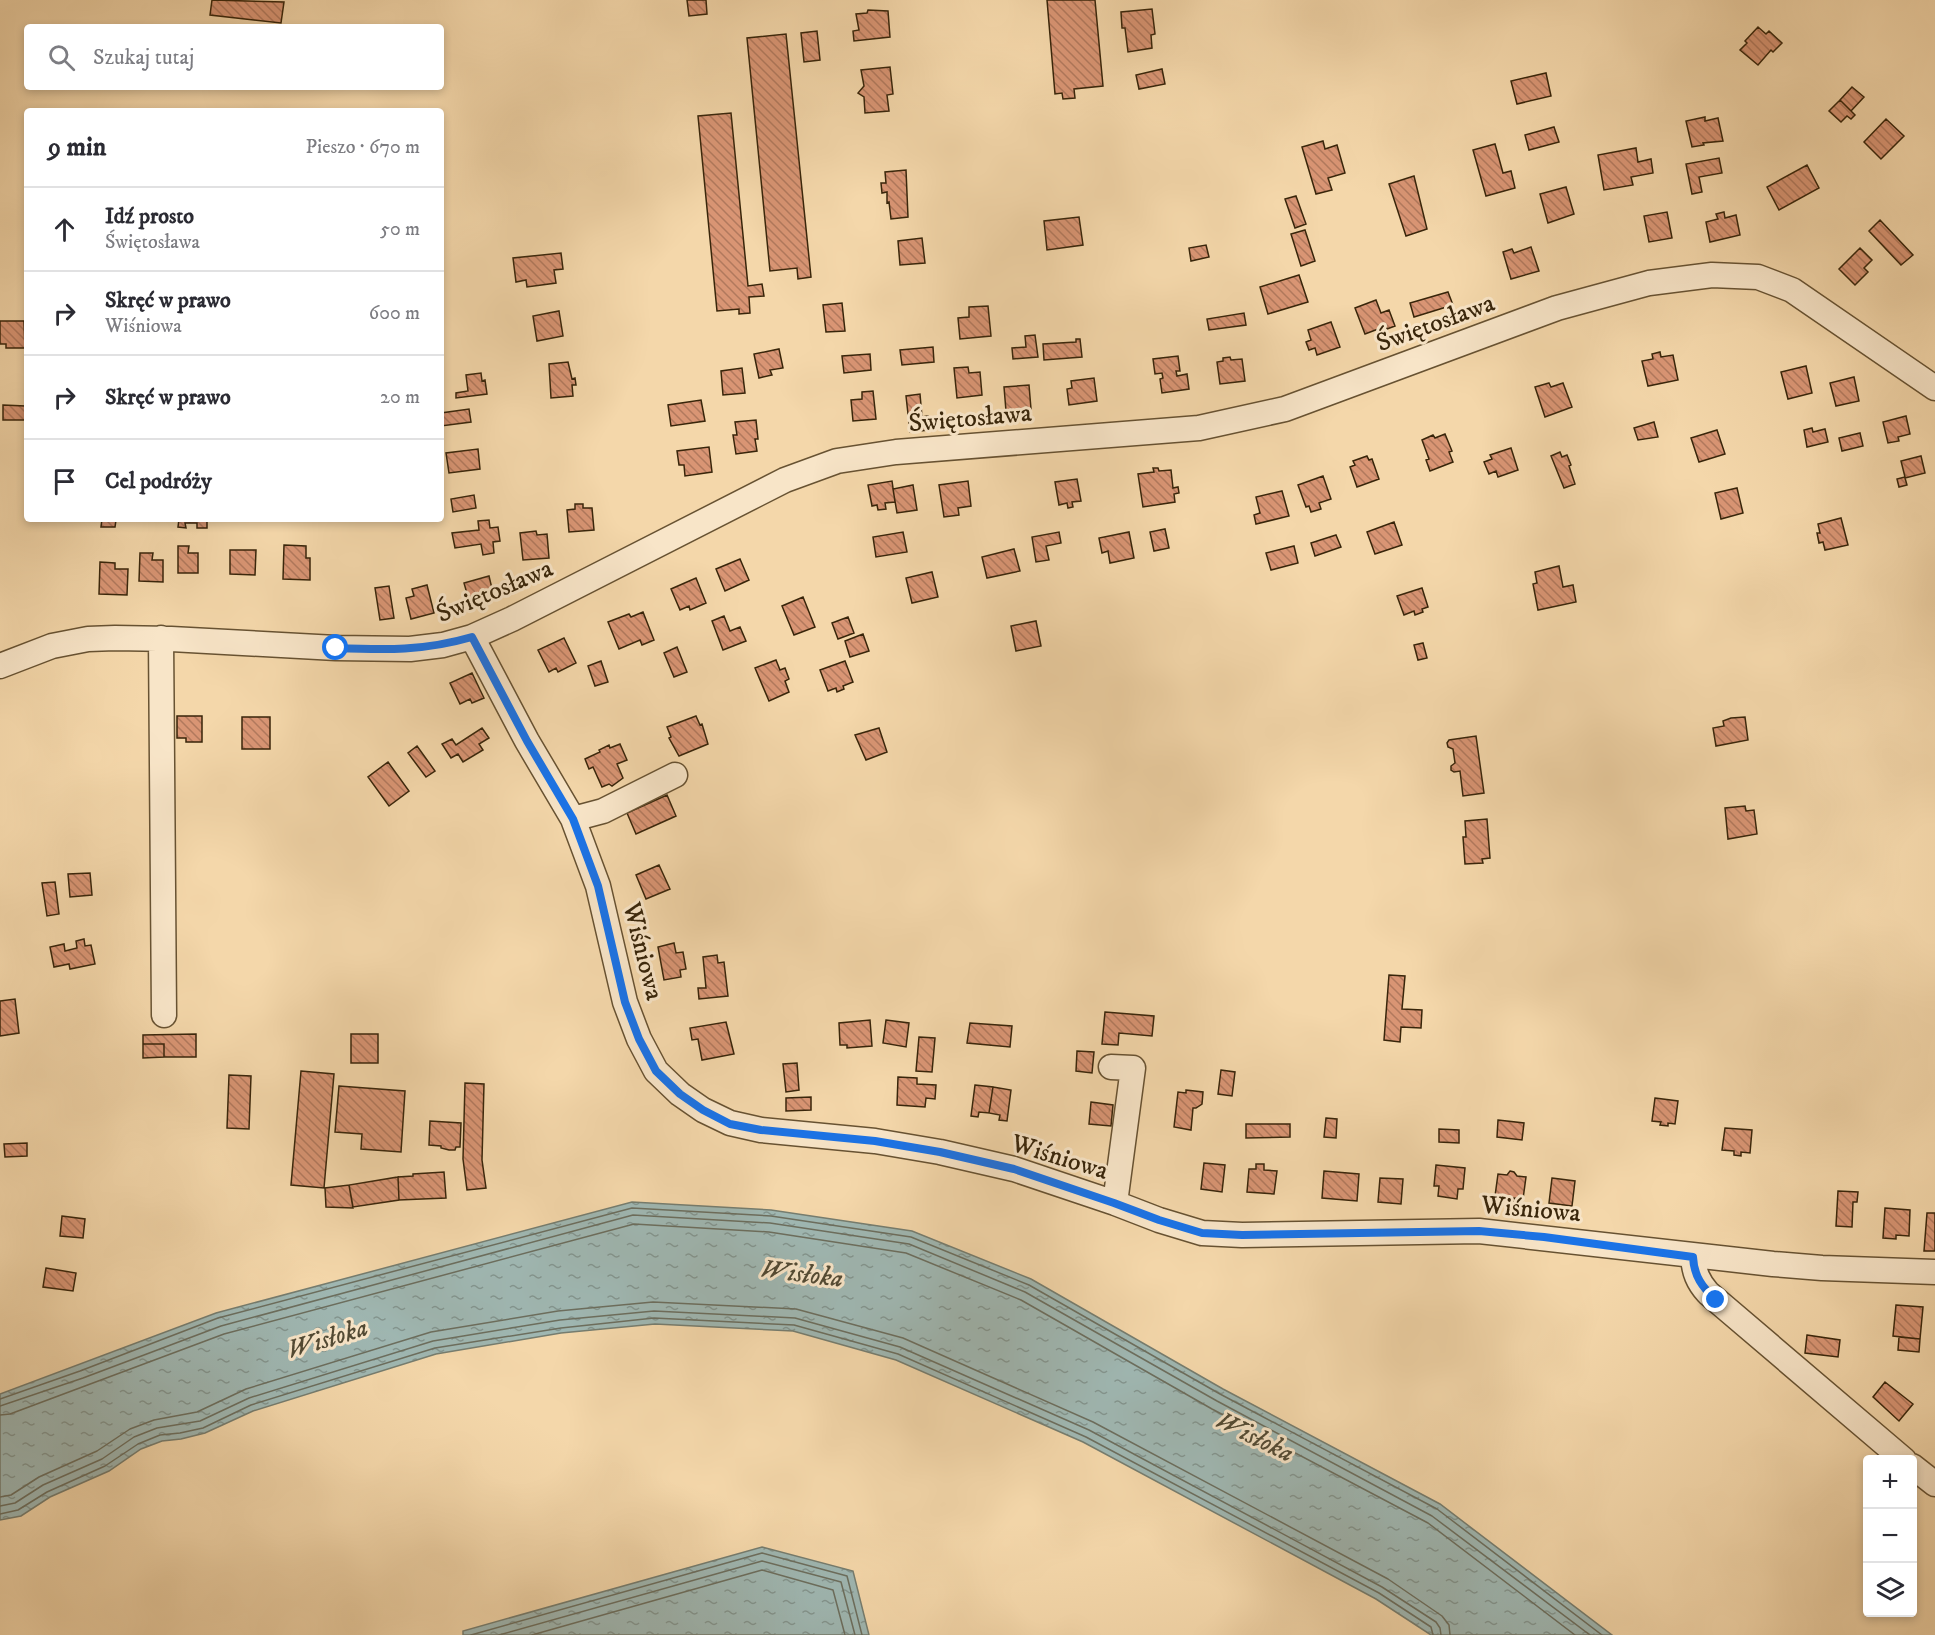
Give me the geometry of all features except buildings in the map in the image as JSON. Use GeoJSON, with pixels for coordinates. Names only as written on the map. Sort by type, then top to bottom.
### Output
{"type":"FeatureCollection","features":[{"type":"Feature","properties":{"kind":"street","name":"Świętosława"},"geometry":{"type":"LineString","coordinates":[[0,666],[52,646],[88,639],[161,638],[346,648],[410,649],[443,645],[472,637],[522,614],[764,489],[800,473],[828,464],[896,452],[1199,428],[1242,419],[1285,409],[1557,308],[1648,283],[1712,275],[1758,277],[1774,282],[1814,304],[1935,388]]}},
{"type":"Feature","properties":{"kind":"street","name":"Wiśniowa"},"geometry":{"type":"LineString","coordinates":[[472,637],[527,741],[573,819],[598,886],[625,1002],[639,1039],[656,1071],[680,1094],[703,1110],[730,1124],[761,1130],[875,1141],[940,1152],[1014,1169],[1202,1233],[1242,1235],[1479,1231],[1565,1239],[1693,1257],[1822,1268],[1935,1272]]}},
{"type":"Feature","properties":{"kind":"street"},"geometry":{"type":"LineString","coordinates":[[161,638],[164,1015]]}},
{"type":"Feature","properties":{"kind":"street"},"geometry":{"type":"LineString","coordinates":[[573,819],[603,811],[675,775]]}},
{"type":"Feature","properties":{"kind":"street"},"geometry":{"type":"LineString","coordinates":[[1111,1067],[1133,1068],[1114,1203]]}},
{"type":"Feature","properties":{"kind":"street"},"geometry":{"type":"LineString","coordinates":[[1693,1257],[1697,1276],[1708,1293],[1898,1455]]}},
{"type":"Feature","properties":{"kind":"street"},"geometry":{"type":"LineString","coordinates":[[1917,1470],[1935,1484]]}},
{"type":"Feature","properties":{"kind":"water","name":"Wisłoka"},"geometry":{"type":"Polygon","coordinates":[[[632,1202],[771,1210],[912,1231],[1031,1279],[1223,1389],[1440,1504],[1612,1635],[1431,1635],[1376,1599],[1083,1442],[896,1360],[793,1331],[655,1324],[561,1333],[436,1354],[253,1411],[205,1433],[162,1441],[141,1449],[109,1471],[50,1497],[21,1516],[0,1520],[0,1394],[216,1313],[632,1202]]]}},
{"type":"Feature","properties":{"kind":"water"},"geometry":{"type":"Polygon","coordinates":[[[762,1547],[853,1571],[869,1635],[463,1635],[463,1631],[762,1547]]]}},
{"type":"Feature","properties":{"kind":"route"},"geometry":{"type":"LineString","coordinates":[[336,648],[410,649],[443,645],[472,637],[527,741],[573,819],[598,886],[625,1002],[639,1039],[656,1071],[680,1094],[703,1110],[730,1124],[761,1130],[875,1141],[940,1152],[1014,1169],[1202,1233],[1242,1235],[1479,1231],[1544,1237],[1693,1257],[1701,1285],[1716,1300]]}}]}
